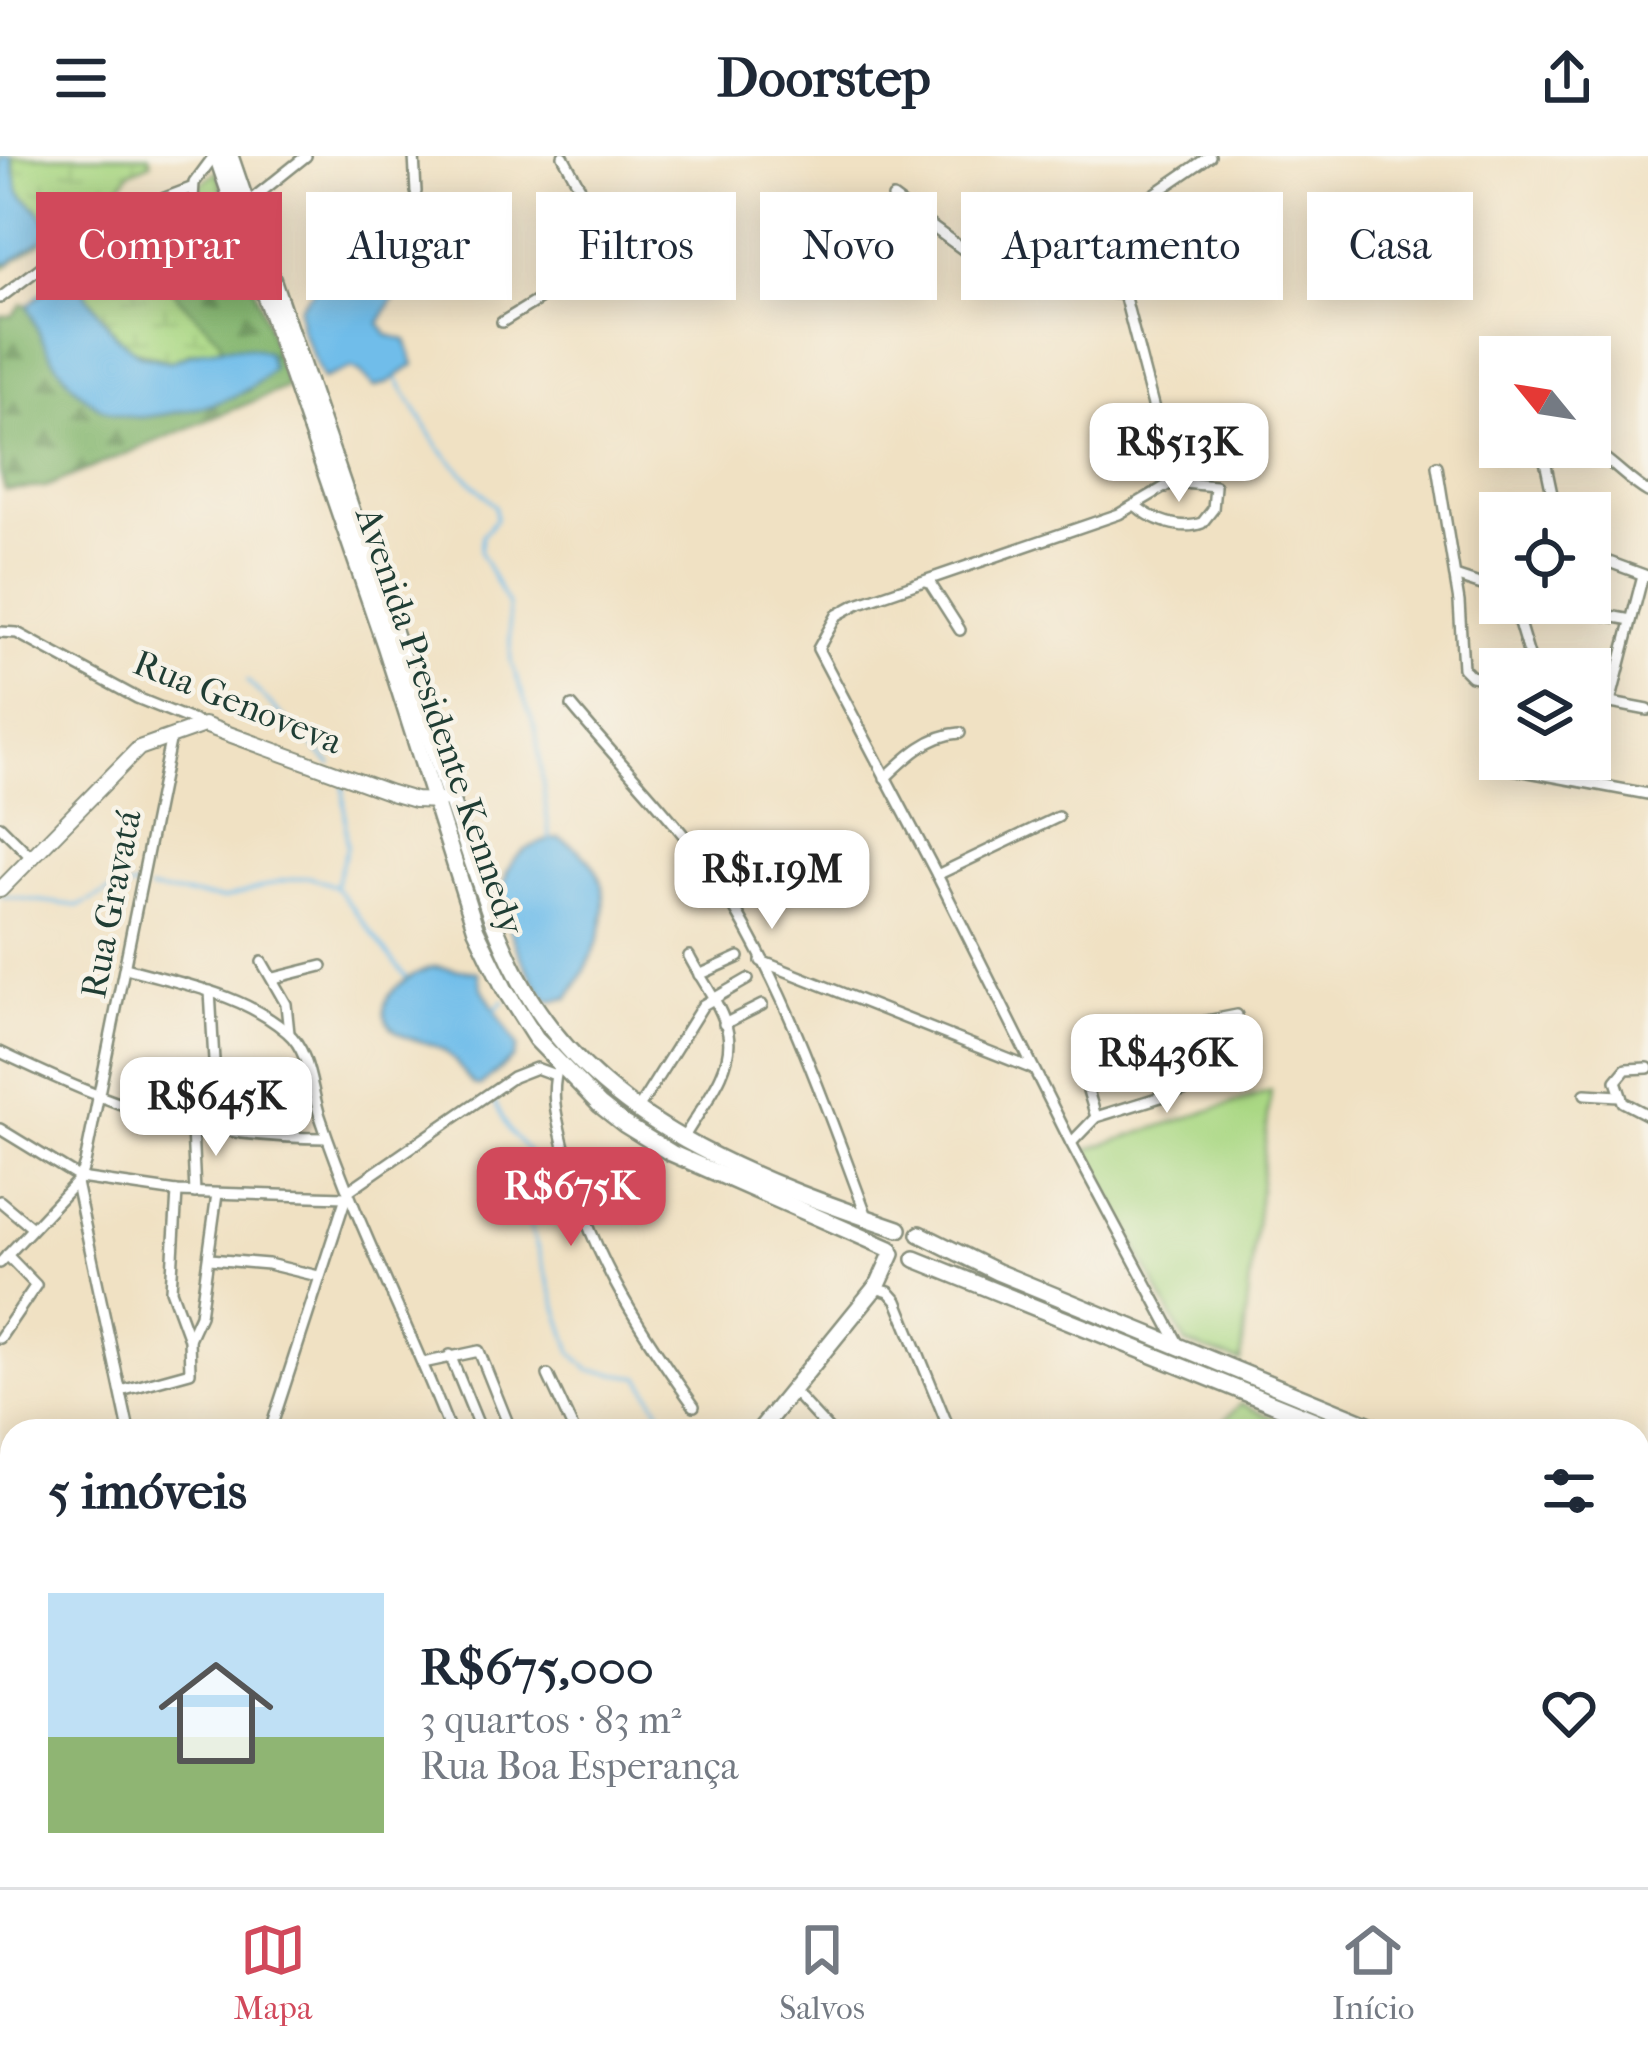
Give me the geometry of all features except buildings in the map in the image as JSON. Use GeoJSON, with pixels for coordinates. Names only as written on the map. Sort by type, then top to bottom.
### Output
{"type":"FeatureCollection","features":[{"type":"Feature","properties":{"kind":"main road","name":"Avenida Presidente Kennedy"},"geometry":{"type":"LineString","coordinates":[[215,156],[233,192]]}},
{"type":"Feature","properties":{"kind":"main road","name":"Avenida Presidente Kennedy"},"geometry":{"type":"LineString","coordinates":[[230,156],[238,192]]}},
{"type":"Feature","properties":{"kind":"main road","name":"Avenida Presidente Kennedy"},"geometry":{"type":"LineString","coordinates":[[272,300],[490,962],[557,1069],[671,1154],[891,1251],[1180,1348],[1355,1419]]}},
{"type":"Feature","properties":{"kind":"main road","name":"Avenida Presidente Kennedy"},"geometry":{"type":"LineString","coordinates":[[274,300],[492,919],[522,985],[566,1047],[637,1111],[683,1138],[868,1219],[898,1229],[910,1227],[960,1256],[1315,1419]]}},
{"type":"Feature","properties":{"kind":"main road"},"geometry":{"type":"LineString","coordinates":[[877,1286],[891,1251],[891,1237],[898,1229]]}},
{"type":"Feature","properties":{"kind":"main road"},"geometry":{"type":"LineString","coordinates":[[769,1419],[877,1286],[923,1249],[920,1234]]}},
{"type":"Feature","properties":{"kind":"street"},"geometry":{"type":"LineString","coordinates":[[179,192],[191,188],[215,156]]}},
{"type":"Feature","properties":{"kind":"street"},"geometry":{"type":"LineString","coordinates":[[263,192],[306,156]]}},
{"type":"Feature","properties":{"kind":"street"},"geometry":{"type":"LineString","coordinates":[[414,156],[416,191]]}},
{"type":"Feature","properties":{"kind":"street"},"geometry":{"type":"LineString","coordinates":[[502,322],[615,253],[563,156]]}},
{"type":"Feature","properties":{"kind":"street"},"geometry":{"type":"LineString","coordinates":[[1158,192],[1210,156]]}},
{"type":"Feature","properties":{"kind":"street"},"geometry":{"type":"LineString","coordinates":[[191,188],[192,192]]}},
{"type":"Feature","properties":{"kind":"street"},"geometry":{"type":"LineString","coordinates":[[0,298],[36,270]]}},
{"type":"Feature","properties":{"kind":"street"},"geometry":{"type":"LineString","coordinates":[[1126,300],[1173,482]]}},
{"type":"Feature","properties":{"kind":"street"},"geometry":{"type":"LineString","coordinates":[[1611,464],[1648,492]]}},
{"type":"Feature","properties":{"kind":"street"},"geometry":{"type":"LineString","coordinates":[[1436,466],[1455,576],[1463,668],[1479,678]]}},
{"type":"Feature","properties":{"kind":"street"},"geometry":{"type":"LineString","coordinates":[[1135,505],[1180,526],[1202,523],[1213,509],[1216,486],[1173,482],[1135,505],[843,610],[818,649],[1180,1348]]}},
{"type":"Feature","properties":{"kind":"street"},"geometry":{"type":"LineString","coordinates":[[1611,562],[1646,575],[1611,699]]}},
{"type":"Feature","properties":{"kind":"street"},"geometry":{"type":"LineString","coordinates":[[1455,576],[1479,584]]}},
{"type":"Feature","properties":{"kind":"street"},"geometry":{"type":"LineString","coordinates":[[928,580],[960,630]]}},
{"type":"Feature","properties":{"kind":"street"},"geometry":{"type":"LineString","coordinates":[[1611,616],[1631,620]]}},
{"type":"Feature","properties":{"kind":"street","name":"Rua Genoveva"},"geometry":{"type":"LineString","coordinates":[[0,632],[16,633],[137,698],[204,725],[391,794],[434,802]]}},
{"type":"Feature","properties":{"kind":"street"},"geometry":{"type":"LineString","coordinates":[[1611,703],[1648,710]]}},
{"type":"Feature","properties":{"kind":"street"},"geometry":{"type":"LineString","coordinates":[[572,706],[706,864],[761,961],[815,1080],[868,1219]]}},
{"type":"Feature","properties":{"kind":"street"},"geometry":{"type":"LineString","coordinates":[[0,890],[140,748],[204,725]]}},
{"type":"Feature","properties":{"kind":"street"},"geometry":{"type":"LineString","coordinates":[[885,778],[938,736],[960,733]]}},
{"type":"Feature","properties":{"kind":"street","name":"Rua Gravatá"},"geometry":{"type":"LineString","coordinates":[[78,1180],[171,736]]}},
{"type":"Feature","properties":{"kind":"street"},"geometry":{"type":"LineString","coordinates":[[1572,780],[1648,794]]}},
{"type":"Feature","properties":{"kind":"street"},"geometry":{"type":"LineString","coordinates":[[434,802],[452,798]]}},
{"type":"Feature","properties":{"kind":"street"},"geometry":{"type":"LineString","coordinates":[[938,875],[1058,818]]}},
{"type":"Feature","properties":{"kind":"street"},"geometry":{"type":"LineString","coordinates":[[0,826],[31,857]]}},
{"type":"Feature","properties":{"kind":"street"},"geometry":{"type":"LineString","coordinates":[[683,1138],[719,1078],[728,1041],[689,956]]}},
{"type":"Feature","properties":{"kind":"street"},"geometry":{"type":"LineString","coordinates":[[699,975],[739,957]]}},
{"type":"Feature","properties":{"kind":"street"},"geometry":{"type":"LineString","coordinates":[[761,961],[1033,1069]]}},
{"type":"Feature","properties":{"kind":"street"},"geometry":{"type":"LineString","coordinates":[[262,962],[286,1004],[289,1033]]}},
{"type":"Feature","properties":{"kind":"street"},"geometry":{"type":"LineString","coordinates":[[274,978],[322,966]]}},
{"type":"Feature","properties":{"kind":"street"},"geometry":{"type":"LineString","coordinates":[[126,968],[210,991],[258,1012],[289,1033],[302,1053],[347,1194],[445,1419]]}},
{"type":"Feature","properties":{"kind":"street"},"geometry":{"type":"LineString","coordinates":[[637,1111],[700,1010],[712,998],[748,980]]}},
{"type":"Feature","properties":{"kind":"street"},"geometry":{"type":"LineString","coordinates":[[210,991],[218,1131]]}},
{"type":"Feature","properties":{"kind":"street"},"geometry":{"type":"LineString","coordinates":[[724,1024],[762,1005]]}},
{"type":"Feature","properties":{"kind":"street"},"geometry":{"type":"LineString","coordinates":[[1096,1117],[1080,1064],[1085,1052],[1140,1034],[1237,1015]]}},
{"type":"Feature","properties":{"kind":"street"},"geometry":{"type":"LineString","coordinates":[[0,1052],[99,1097],[192,1128],[327,1138]]}},
{"type":"Feature","properties":{"kind":"street"},"geometry":{"type":"LineString","coordinates":[[0,1129],[78,1180],[177,1192],[347,1194],[513,1077],[536,1068],[557,1069],[553,1097],[584,1223],[643,1333],[694,1406]]}},
{"type":"Feature","properties":{"kind":"street"},"geometry":{"type":"LineString","coordinates":[[1618,1096],[1619,1074],[1648,1068]]}},
{"type":"Feature","properties":{"kind":"street"},"geometry":{"type":"LineString","coordinates":[[1071,1143],[1096,1117],[1248,1070]]}},
{"type":"Feature","properties":{"kind":"street"},"geometry":{"type":"LineString","coordinates":[[1585,1094],[1618,1096],[1648,1115]]}},
{"type":"Feature","properties":{"kind":"street"},"geometry":{"type":"LineString","coordinates":[[192,1128],[194,1192]]}},
{"type":"Feature","properties":{"kind":"street"},"geometry":{"type":"LineString","coordinates":[[0,1338],[36,1285],[4,1259],[78,1180]]}},
{"type":"Feature","properties":{"kind":"street"},"geometry":{"type":"LineString","coordinates":[[78,1180],[127,1419]]}},
{"type":"Feature","properties":{"kind":"street"},"geometry":{"type":"LineString","coordinates":[[121,1391],[186,1376],[190,1367],[189,1339],[171,1290],[177,1192]]}},
{"type":"Feature","properties":{"kind":"street"},"geometry":{"type":"LineString","coordinates":[[189,1339],[198,1325],[217,1194]]}},
{"type":"Feature","properties":{"kind":"street"},"geometry":{"type":"LineString","coordinates":[[274,1419],[347,1194]]}},
{"type":"Feature","properties":{"kind":"street"},"geometry":{"type":"LineString","coordinates":[[0,1201],[31,1228]]}},
{"type":"Feature","properties":{"kind":"street"},"geometry":{"type":"LineString","coordinates":[[210,1259],[262,1262],[318,1276]]}},
{"type":"Feature","properties":{"kind":"street"},"geometry":{"type":"LineString","coordinates":[[877,1286],[897,1301],[945,1419]]}},
{"type":"Feature","properties":{"kind":"street"},"geometry":{"type":"LineString","coordinates":[[423,1363],[475,1349],[480,1352],[506,1419]]}},
{"type":"Feature","properties":{"kind":"street"},"geometry":{"type":"LineString","coordinates":[[450,1355],[476,1419]]}},
{"type":"Feature","properties":{"kind":"street"},"geometry":{"type":"LineString","coordinates":[[548,1376],[568,1419]]}},
{"type":"Feature","properties":{"kind":"street"},"geometry":{"type":"LineString","coordinates":[[793,1391],[819,1419]]}},
{"type":"Feature","properties":{"kind":"green space"},"geometry":{"type":"Polygon","coordinates":[[[11,156],[149,156],[151,163],[130,172],[116,192],[36,192],[36,208],[19,192],[11,156]]]}},
{"type":"Feature","properties":{"kind":"green space"},"geometry":{"type":"Polygon","coordinates":[[[217,171],[223,192],[198,192],[197,187],[217,171]]]}},
{"type":"Feature","properties":{"kind":"green space"},"geometry":{"type":"Polygon","coordinates":[[[36,225],[36,246],[4,268],[0,262],[8,264],[19,255],[36,225]]]}},
{"type":"Feature","properties":{"kind":"green space"},"geometry":{"type":"Polygon","coordinates":[[[90,300],[181,300],[220,340],[222,350],[190,353],[171,362],[126,348],[90,300]]]}},
{"type":"Feature","properties":{"kind":"green space"},"geometry":{"type":"Polygon","coordinates":[[[181,300],[259,300],[288,387],[45,487],[5,490],[0,470],[0,316],[12,316],[22,304],[28,305],[46,342],[79,389],[122,414],[169,414],[249,390],[238,348],[222,350],[220,340],[181,300]]]}},
{"type":"Feature","properties":{"kind":"green space"},"geometry":{"type":"Polygon","coordinates":[[[1271,1091],[1241,1362],[1186,1344],[1086,1150],[1271,1091]]]}},
{"type":"Feature","properties":{"kind":"green space"},"geometry":{"type":"Polygon","coordinates":[[[1241,1404],[1276,1419],[1225,1419],[1241,1404]]]}},
{"type":"Feature","properties":{"kind":"water"},"geometry":{"type":"Polygon","coordinates":[[[0,156],[11,156],[19,192],[36,208],[36,244],[8,264],[0,262],[0,156]]]}},
{"type":"Feature","properties":{"kind":"water"},"geometry":{"type":"Polygon","coordinates":[[[36,298],[90,300],[116,336],[140,355],[170,362],[205,350],[245,347],[268,353],[272,369],[223,401],[156,416],[123,416],[91,401],[63,373],[28,305],[36,298]]]}},
{"type":"Feature","properties":{"kind":"water"},"geometry":{"type":"Polygon","coordinates":[[[306,299],[393,300],[379,323],[387,335],[406,340],[414,365],[374,387],[351,368],[323,379],[301,328],[299,307],[306,299]]]}},
{"type":"Feature","properties":{"kind":"water"},"geometry":{"type":"Polygon","coordinates":[[[559,838],[582,853],[596,871],[604,912],[581,978],[568,998],[548,1001],[510,931],[504,884],[512,863],[530,848],[559,838]]]}},
{"type":"Feature","properties":{"kind":"water"},"geometry":{"type":"Polygon","coordinates":[[[434,967],[478,972],[482,988],[517,1047],[514,1057],[480,1086],[446,1052],[402,1035],[387,1021],[386,1001],[393,991],[434,967]]]}},
{"type":"Feature","properties":{"kind":"waterway"},"geometry":{"type":"LineString","coordinates":[[397,379],[439,448],[495,506],[496,519],[482,535],[480,552],[508,605],[511,662],[536,731],[550,840]]}},
{"type":"Feature","properties":{"kind":"waterway"},"geometry":{"type":"LineString","coordinates":[[247,681],[331,764]]}},
{"type":"Feature","properties":{"kind":"waterway"},"geometry":{"type":"LineString","coordinates":[[336,884],[347,847],[343,782]]}},
{"type":"Feature","properties":{"kind":"waterway"},"geometry":{"type":"LineString","coordinates":[[149,890],[223,899],[309,877],[335,886],[406,977]]}},
{"type":"Feature","properties":{"kind":"waterway"},"geometry":{"type":"LineString","coordinates":[[2,896],[79,906],[110,891],[136,887]]}},
{"type":"Feature","properties":{"kind":"waterway"},"geometry":{"type":"LineString","coordinates":[[495,1010],[504,1001]]}},
{"type":"Feature","properties":{"kind":"waterway"},"geometry":{"type":"LineString","coordinates":[[493,1099],[510,1132],[527,1150],[532,1166],[528,1220],[572,1352],[589,1370],[640,1377],[668,1419]]}}]}
